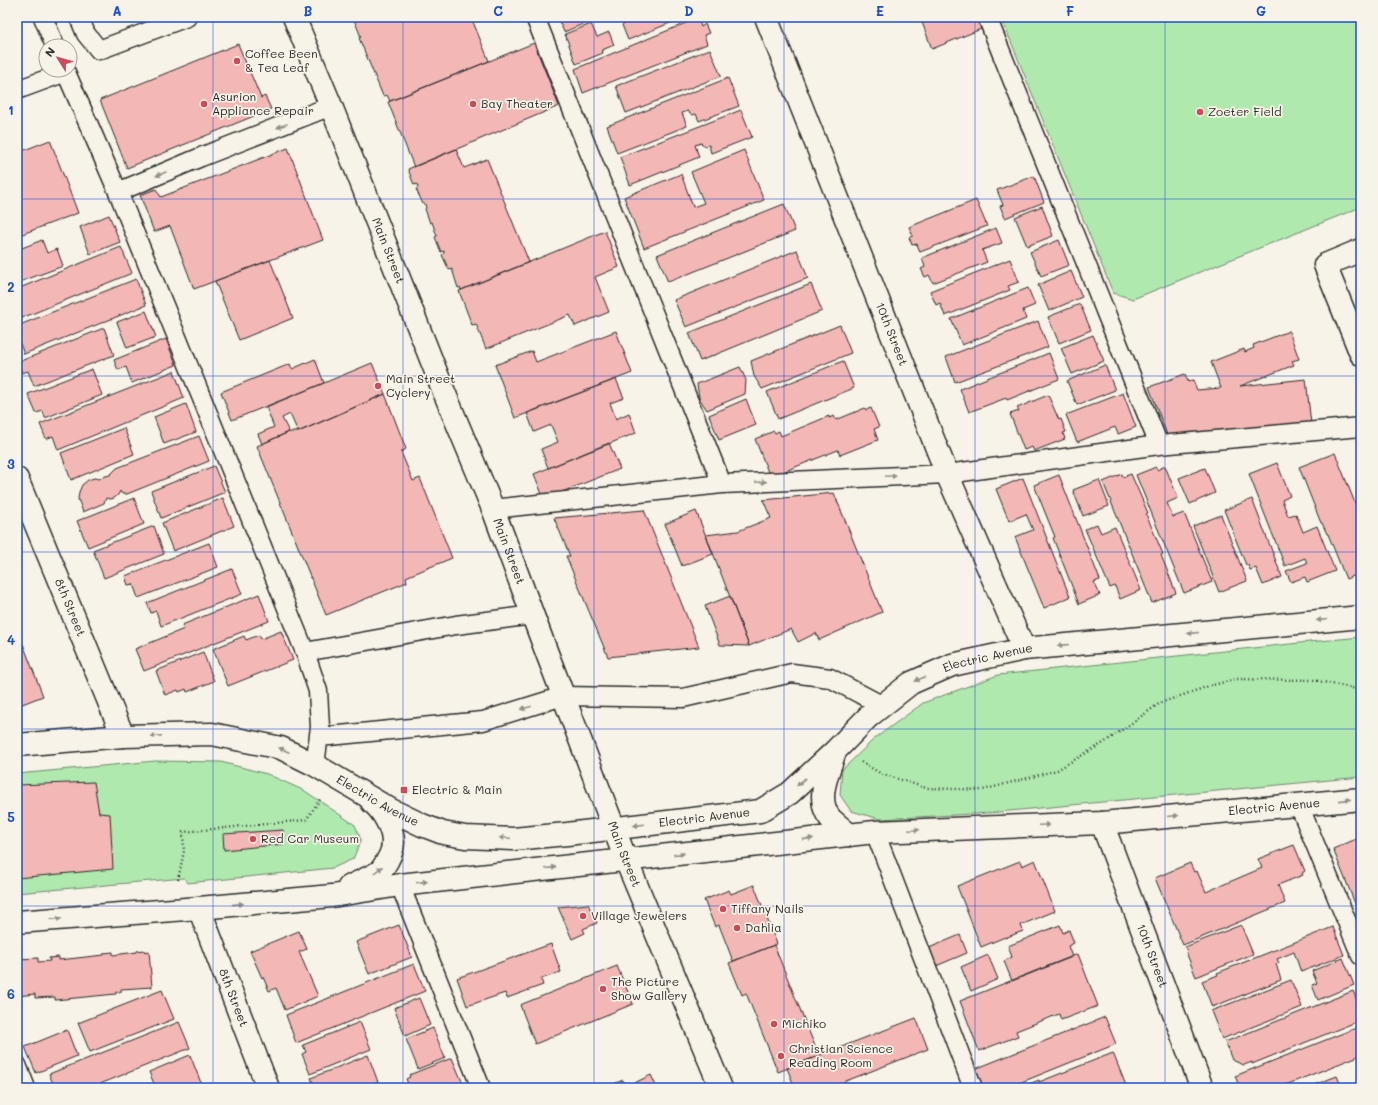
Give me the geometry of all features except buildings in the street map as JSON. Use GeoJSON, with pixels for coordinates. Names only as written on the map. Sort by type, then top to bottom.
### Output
{"type":"FeatureCollection","features":[{"type":"Feature","properties":{"kind":"main road","name":"Main Street"},"geometry":{"type":"LineString","coordinates":[[294,17],[331,106],[439,379],[493,509],[626,860],[721,1088]]}},
{"type":"Feature","properties":{"kind":"main road","name":"10th Street"},"geometry":{"type":"LineString","coordinates":[[766,17],[947,474],[1024,649]]}},
{"type":"Feature","properties":{"kind":"main road"},"geometry":{"type":"LineString","coordinates":[[1361,250],[1325,265],[1361,354]]}},
{"type":"Feature","properties":{"kind":"main road","name":"8th Street"},"geometry":{"type":"LineString","coordinates":[[17,479],[123,736]]}},
{"type":"Feature","properties":{"kind":"main road","name":"Electric Avenue"},"geometry":{"type":"LineString","coordinates":[[17,745],[123,736],[212,734],[281,748],[315,765],[357,789],[364,795],[422,825],[443,833],[465,837],[513,838],[760,811],[790,793],[835,751],[868,717],[912,683],[952,665],[1024,649],[1361,617]]}},
{"type":"Feature","properties":{"kind":"main road"},"geometry":{"type":"LineString","coordinates":[[835,751],[823,788],[824,805],[830,817],[849,835]]}},
{"type":"Feature","properties":{"kind":"main road"},"geometry":{"type":"LineString","coordinates":[[332,896],[381,870],[389,857],[393,843],[389,825],[380,808],[364,795]]}},
{"type":"Feature","properties":{"kind":"main road","name":"Electric Avenue"},"geometry":{"type":"LineString","coordinates":[[17,922],[332,896],[400,885],[875,832],[1102,823],[1361,799]]}},
{"type":"Feature","properties":{"kind":"main road","name":"10th Street"},"geometry":{"type":"LineString","coordinates":[[1102,823],[1202,1088]]}},
{"type":"Feature","properties":{"kind":"main road","name":"8th Street"},"geometry":{"type":"LineString","coordinates":[[199,908],[268,1088]]}},
{"type":"Feature","properties":{"kind":"lane"},"geometry":{"type":"LineString","coordinates":[[43,17],[52,38]]}},
{"type":"Feature","properties":{"kind":"lane"},"geometry":{"type":"LineString","coordinates":[[79,17],[86,34],[99,50],[188,17]]}},
{"type":"Feature","properties":{"kind":"lane"},"geometry":{"type":"LineString","coordinates":[[535,17],[722,484]]}},
{"type":"Feature","properties":{"kind":"lane"},"geometry":{"type":"LineString","coordinates":[[987,17],[1159,445]]}},
{"type":"Feature","properties":{"kind":"lane"},"geometry":{"type":"LineString","coordinates":[[17,90],[48,78]]}},
{"type":"Feature","properties":{"kind":"lane"},"geometry":{"type":"LineString","coordinates":[[69,78],[118,192],[305,652],[318,691],[320,727],[315,765]]}},
{"type":"Feature","properties":{"kind":"lane"},"geometry":{"type":"LineString","coordinates":[[118,192],[201,157],[331,106]]}},
{"type":"Feature","properties":{"kind":"lane"},"geometry":{"type":"LineString","coordinates":[[493,509],[722,484],[947,474],[1159,445],[1361,427]]}},
{"type":"Feature","properties":{"kind":"lane"},"geometry":{"type":"LineString","coordinates":[[305,652],[456,626],[533,615]]}},
{"type":"Feature","properties":{"kind":"lane"},"geometry":{"type":"LineString","coordinates":[[319,737],[483,721],[563,696],[683,698],[792,673],[830,678],[883,706]]}},
{"type":"Feature","properties":{"kind":"lane"},"geometry":{"type":"LineString","coordinates":[[1299,805],[1361,956]]}},
{"type":"Feature","properties":{"kind":"lane"},"geometry":{"type":"LineString","coordinates":[[875,832],[973,1088]]}},
{"type":"Feature","properties":{"kind":"lane"},"geometry":{"type":"LineString","coordinates":[[400,885],[481,1088]]}},
{"type":"Feature","properties":{"kind":"lane"},"geometry":{"type":"LineString","coordinates":[[17,1065],[26,1088]]}},
{"type":"Feature","properties":{"kind":"path"},"geometry":{"type":"LineString","coordinates":[[860,761],[880,774],[926,788],[983,790],[1057,770],[1105,742],[1160,703],[1209,686],[1236,680],[1314,680],[1361,690]]}},
{"type":"Feature","properties":{"kind":"path"},"geometry":{"type":"LineString","coordinates":[[178,880],[184,851],[183,832],[306,820],[322,796]]}},
{"type":"Feature","properties":{"kind":"green space","name":"Zoeter Field"},"geometry":{"type":"Polygon","coordinates":[[[1001,17],[1361,17],[1361,207],[1133,299],[1113,293],[1001,17]]]}},
{"type":"Feature","properties":{"kind":"green space"},"geometry":{"type":"Polygon","coordinates":[[[1361,637],[1361,777],[989,813],[880,819],[851,811],[840,795],[842,770],[874,739],[923,703],[998,675],[1361,637]]]}},
{"type":"Feature","properties":{"kind":"green space"},"geometry":{"type":"Polygon","coordinates":[[[155,761],[221,762],[267,774],[305,791],[355,825],[361,840],[353,859],[333,868],[188,883],[184,878],[17,893],[17,774],[155,761]]]}},
{"type":"Feature","properties":{"kind":"place","name":"Coffee Been & Tea Leaf"},"geometry":{"type":"Point","coordinates":[237,61]}},
{"type":"Feature","properties":{"kind":"place","name":"Asurion Appliance Repair"},"geometry":{"type":"Point","coordinates":[204,104]}},
{"type":"Feature","properties":{"kind":"place","name":"Bay Theater"},"geometry":{"type":"Point","coordinates":[473,104]}},
{"type":"Feature","properties":{"kind":"place","name":"Zoeter Field"},"geometry":{"type":"Point","coordinates":[1200,112]}},
{"type":"Feature","properties":{"kind":"place","name":"Main Street Cyclery"},"geometry":{"type":"Point","coordinates":[378,386]}},
{"type":"Feature","properties":{"kind":"place","name":"Electric & Main"},"geometry":{"type":"Point","coordinates":[404,790]}},
{"type":"Feature","properties":{"kind":"place","name":"Red Car Museum"},"geometry":{"type":"Point","coordinates":[253,839]}},
{"type":"Feature","properties":{"kind":"place","name":"Tiffany Nails"},"geometry":{"type":"Point","coordinates":[723,909]}},
{"type":"Feature","properties":{"kind":"place","name":"Village Jewelers"},"geometry":{"type":"Point","coordinates":[583,916]}},
{"type":"Feature","properties":{"kind":"place","name":"Dahlia"},"geometry":{"type":"Point","coordinates":[737,928]}},
{"type":"Feature","properties":{"kind":"place","name":"The Picture Show Gallery"},"geometry":{"type":"Point","coordinates":[603,989]}},
{"type":"Feature","properties":{"kind":"place","name":"Michiko"},"geometry":{"type":"Point","coordinates":[774,1024]}},
{"type":"Feature","properties":{"kind":"place","name":"Christian Science Reading Room"},"geometry":{"type":"Point","coordinates":[781,1056]}}]}
